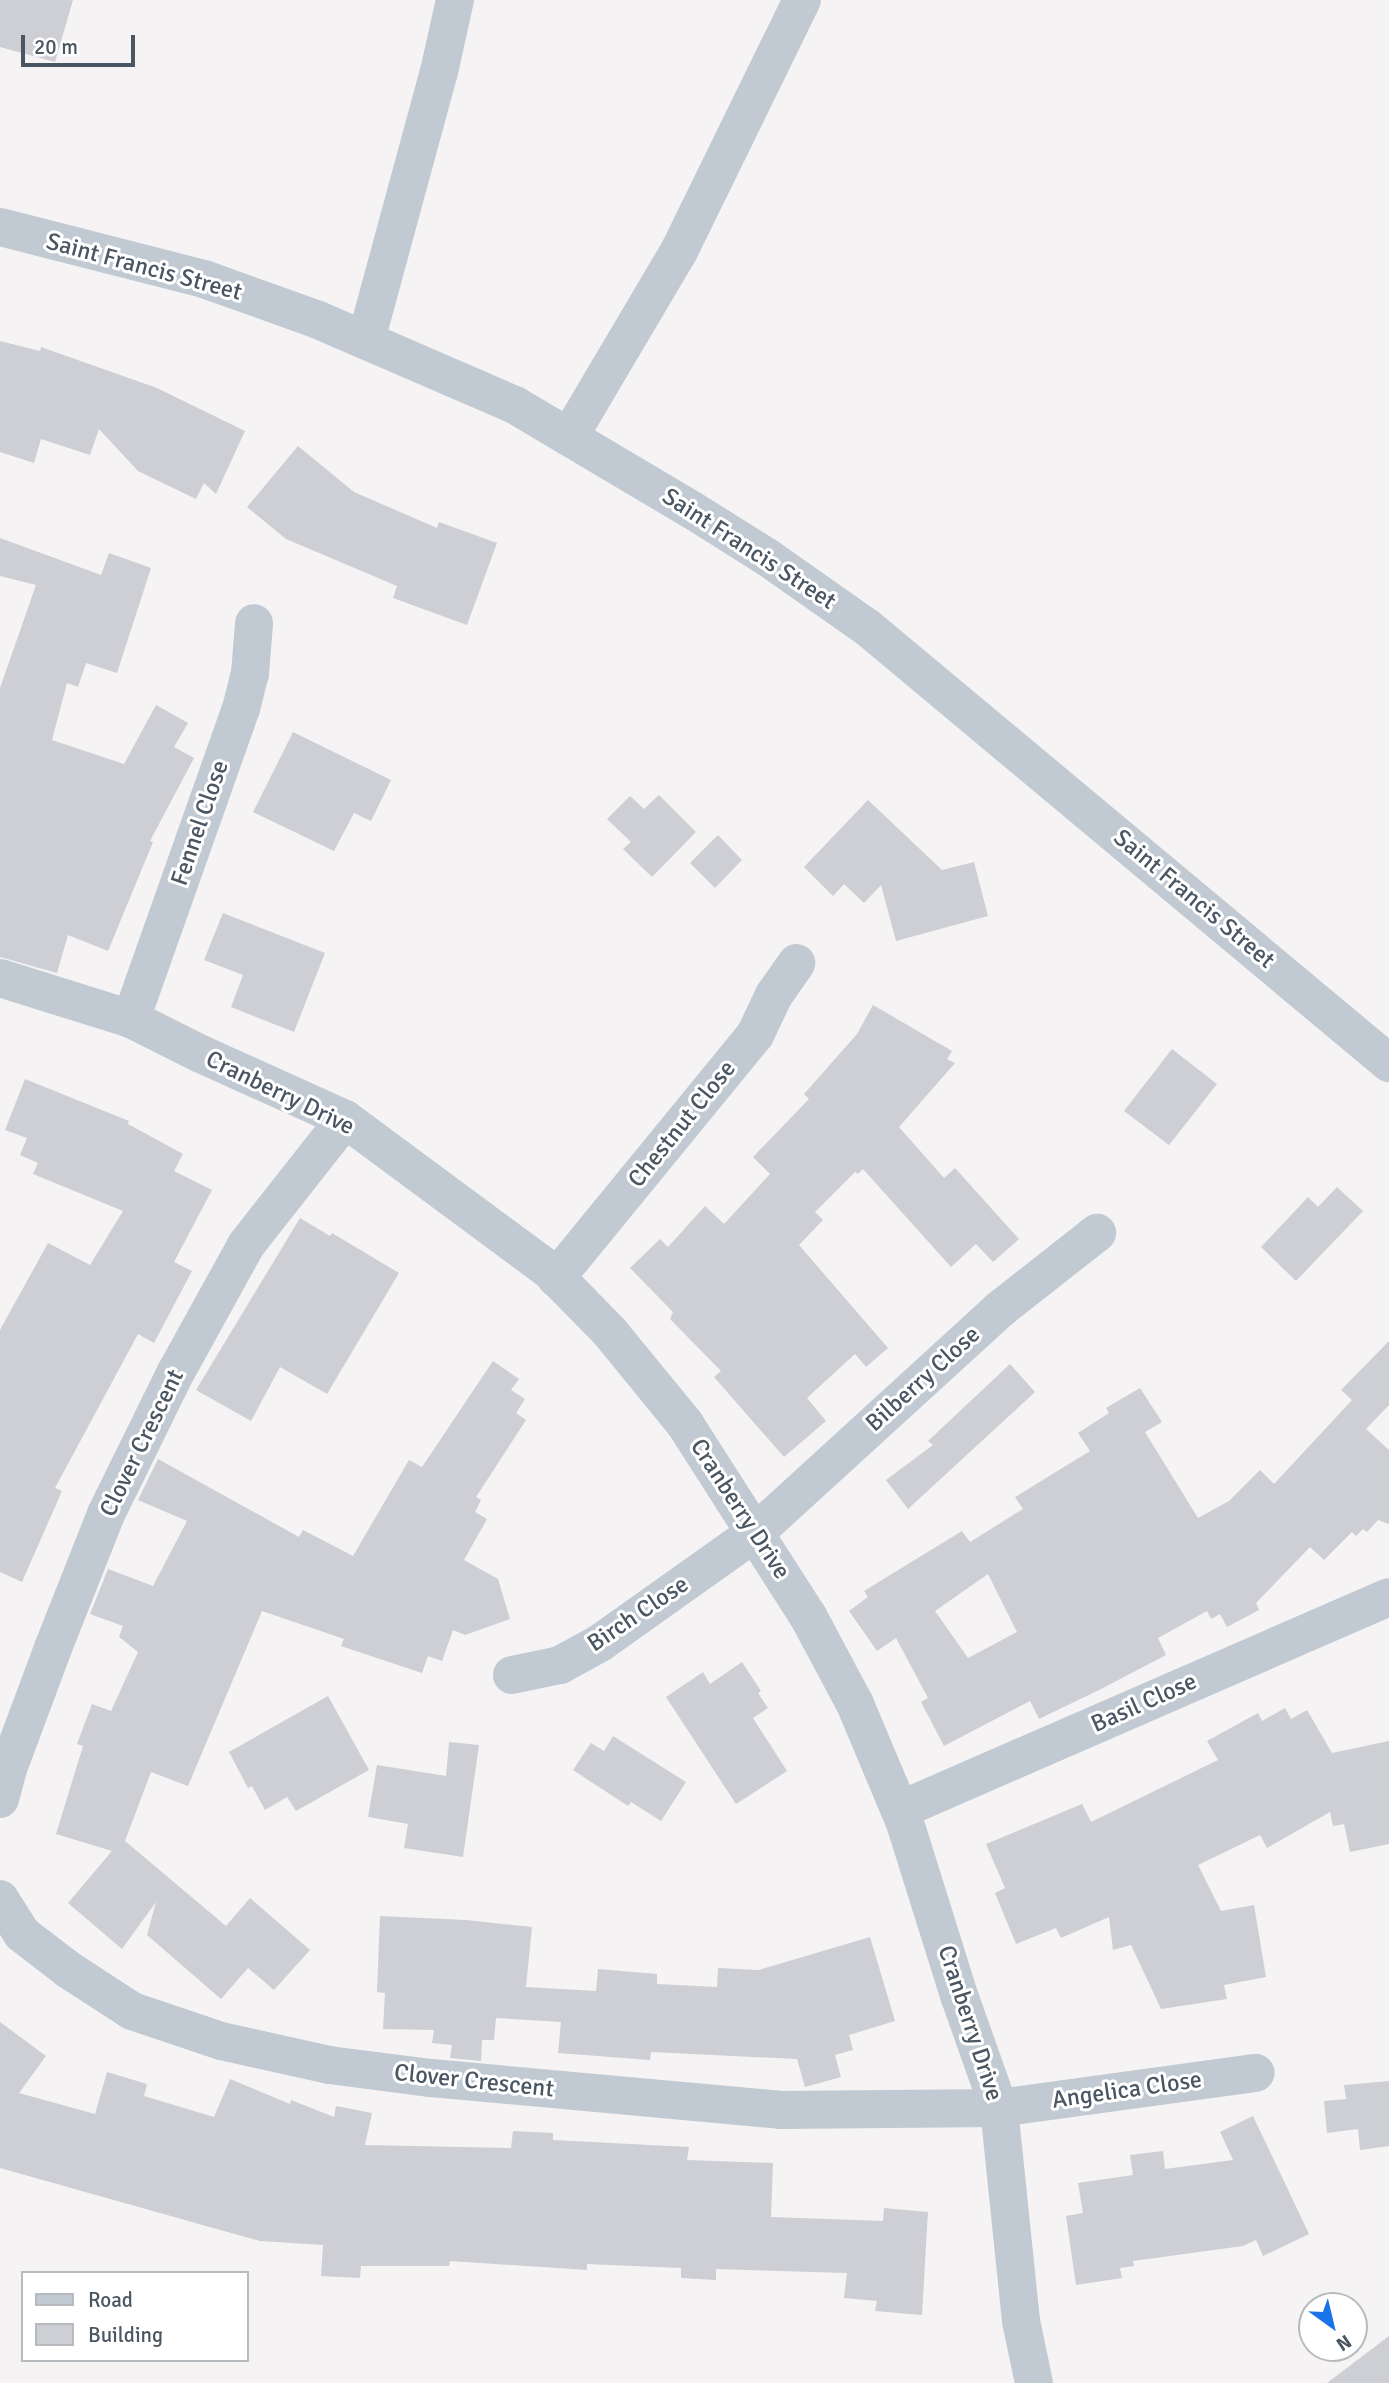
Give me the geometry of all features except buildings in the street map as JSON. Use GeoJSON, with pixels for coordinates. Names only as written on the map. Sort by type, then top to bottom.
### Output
{"type":"FeatureCollection","features":[{"type":"Feature","properties":{"kind":"street"},"geometry":{"type":"LineString","coordinates":[[366,340],[439,72],[455,0]]}},
{"type":"Feature","properties":{"kind":"street"},"geometry":{"type":"LineString","coordinates":[[569,437],[680,249],[802,0]]}},
{"type":"Feature","properties":{"kind":"street","name":"Saint Francis Street"},"geometry":{"type":"LineString","coordinates":[[0,227],[204,279],[366,340],[515,405],[569,437],[767,557],[868,628],[1389,1063]]}},
{"type":"Feature","properties":{"kind":"street","name":"Fennel Close"},"geometry":{"type":"LineString","coordinates":[[131,1019],[241,709],[250,674],[254,623]]}},
{"type":"Feature","properties":{"kind":"street","name":"Chestnut Close"},"geometry":{"type":"LineString","coordinates":[[556,1278],[755,1035],[774,995],[796,963]]}},
{"type":"Feature","properties":{"kind":"street","name":"Cranberry Drive"},"geometry":{"type":"LineString","coordinates":[[0,978],[131,1019],[201,1055],[345,1119],[556,1278],[609,1331],[685,1424],[808,1616],[855,1704],[900,1810],[999,2108],[1021,2321],[1034,2383]]}},
{"type":"Feature","properties":{"kind":"street","name":"Clover Crescent"},"geometry":{"type":"LineString","coordinates":[[0,1799],[8,1769],[52,1648],[106,1514],[176,1372],[246,1245],[345,1119]]}},
{"type":"Feature","properties":{"kind":"street","name":"Bilberry Close"},"geometry":{"type":"LineString","coordinates":[[755,1533],[999,1310],[1097,1233]]}},
{"type":"Feature","properties":{"kind":"street","name":"Birch Close"},"geometry":{"type":"LineString","coordinates":[[512,1675],[560,1665],[600,1643],[755,1533]]}},
{"type":"Feature","properties":{"kind":"street","name":"Basil Close"},"geometry":{"type":"LineString","coordinates":[[900,1810],[1389,1597]]}},
{"type":"Feature","properties":{"kind":"street","name":"Clover Crescent"},"geometry":{"type":"LineString","coordinates":[[0,1899],[22,1934],[69,1970],[132,2011],[221,2041],[329,2065],[431,2078],[780,2110],[999,2108]]}},
{"type":"Feature","properties":{"kind":"street","name":"Angelica Close"},"geometry":{"type":"LineString","coordinates":[[999,2108],[1255,2073]]}}]}
